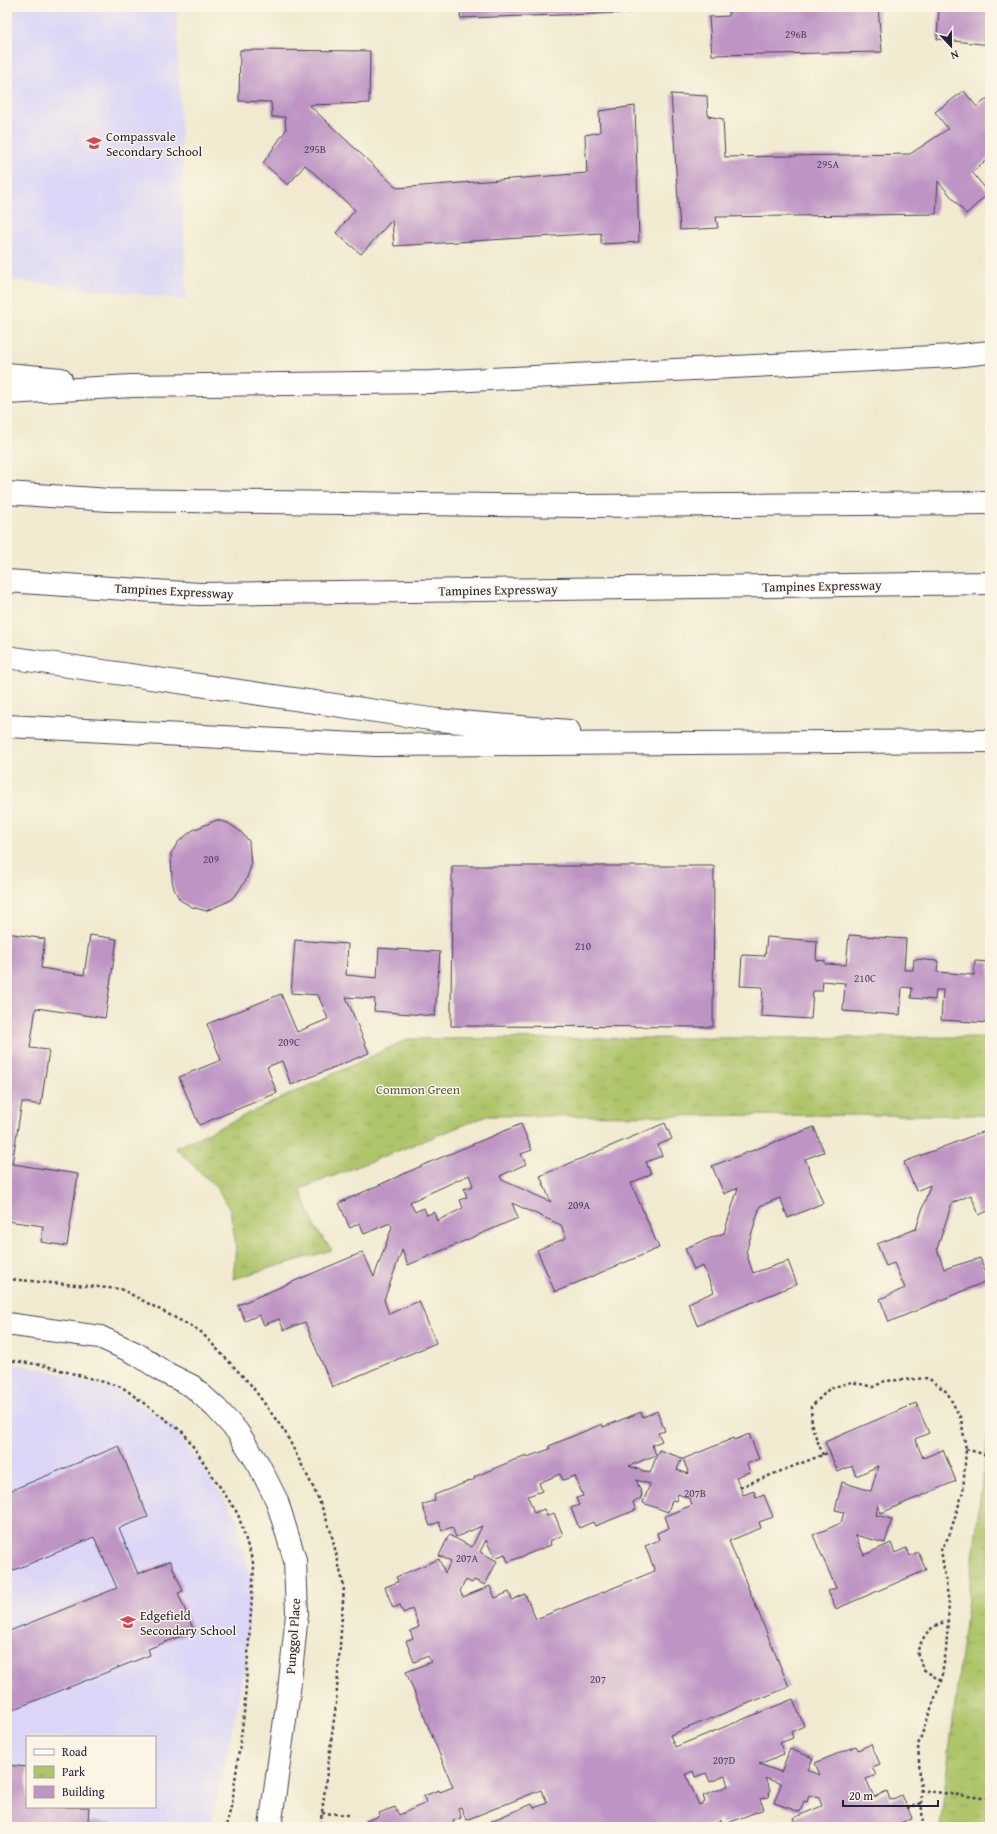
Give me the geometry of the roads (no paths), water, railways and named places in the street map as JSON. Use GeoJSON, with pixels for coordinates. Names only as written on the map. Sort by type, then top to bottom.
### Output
{"type":"FeatureCollection","features":[{"type":"Feature","properties":{"kind":"main road"},"geometry":{"type":"LineString","coordinates":[[7,393],[132,386],[431,382],[953,356],[990,352]]}},
{"type":"Feature","properties":{"kind":"main road"},"geometry":{"type":"LineString","coordinates":[[953,356],[990,359]]}},
{"type":"Feature","properties":{"kind":"main road"},"geometry":{"type":"LineString","coordinates":[[7,374],[132,386]]}},
{"type":"Feature","properties":{"kind":"main road"},"geometry":{"type":"LineString","coordinates":[[7,493],[109,500],[583,506],[990,502]]}},
{"type":"Feature","properties":{"kind":"main road","name":"Tampines Expressway"},"geometry":{"type":"LineString","coordinates":[[7,581],[199,594],[990,583]]}},
{"type":"Feature","properties":{"kind":"main road"},"geometry":{"type":"LineString","coordinates":[[7,657],[437,720],[708,743]]}},
{"type":"Feature","properties":{"kind":"main road"},"geometry":{"type":"LineString","coordinates":[[7,726],[376,745],[990,741]]}},
{"type":"Feature","properties":{"kind":"main road","name":"Punggol Place"},"geometry":{"type":"LineString","coordinates":[[7,1324],[100,1337],[137,1354],[164,1372],[192,1386],[216,1408],[237,1431],[259,1465],[278,1501],[295,1560],[297,1614],[289,1691],[270,1827]]}},
{"type":"Feature","properties":{"kind":"place","name":"Compassvale Secondary School"},"geometry":{"type":"Point","coordinates":[94,143]}},
{"type":"Feature","properties":{"kind":"place","name":"Edgefield Secondary School"},"geometry":{"type":"Point","coordinates":[128,1622]}},
{"type":"Feature","properties":{"kind":"park label","name":"Common Green"},"geometry":{"type":"Point","coordinates":[418,1089]}}]}
